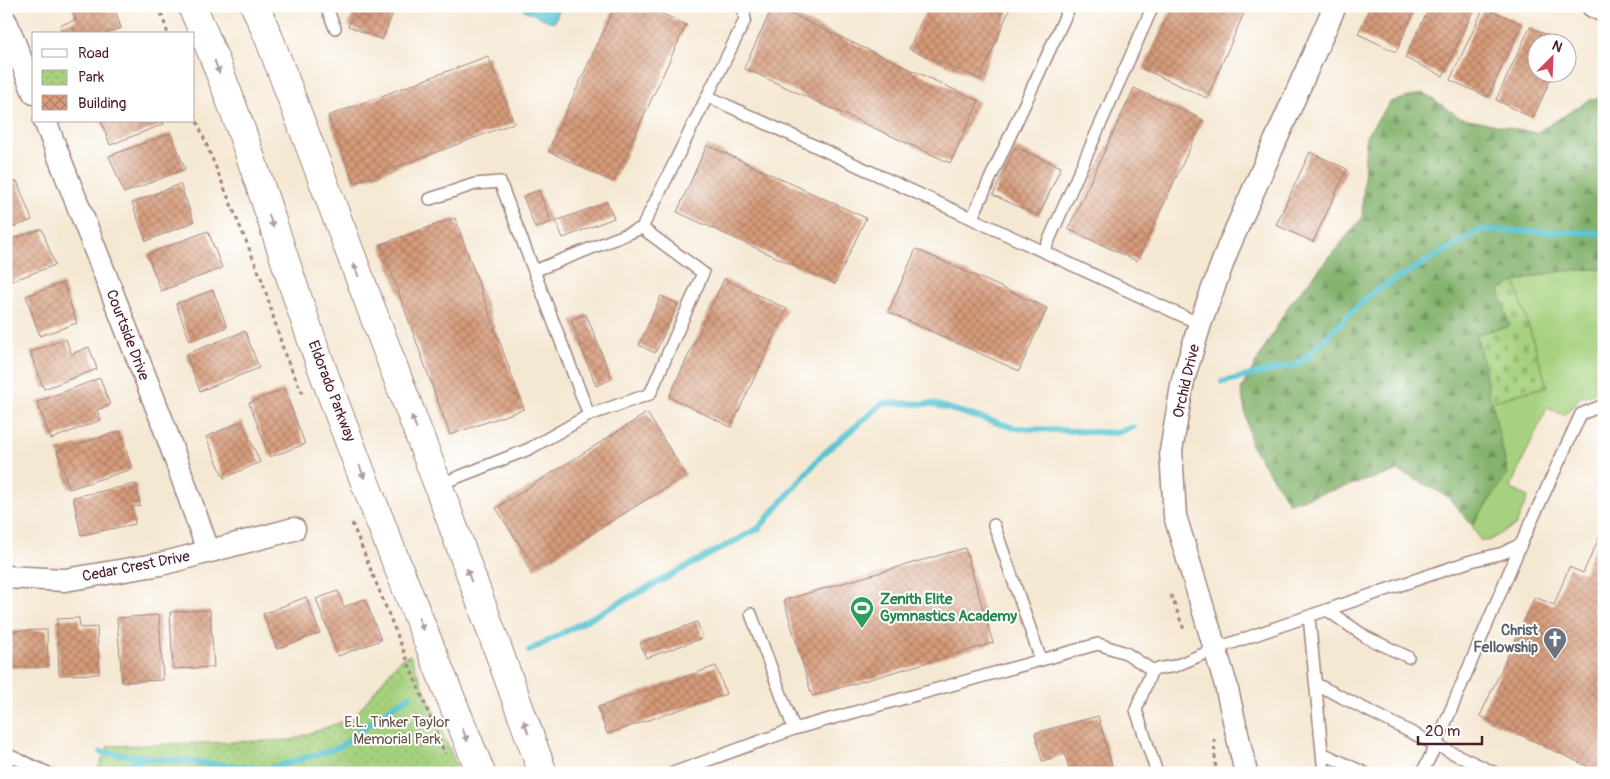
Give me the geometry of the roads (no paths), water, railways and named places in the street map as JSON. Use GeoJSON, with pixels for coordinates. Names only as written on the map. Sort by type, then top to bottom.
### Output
{"type":"FeatureCollection","features":[{"type":"Feature","properties":{"kind":"main road","name":"Eldorado Parkway"},"geometry":{"type":"LineString","coordinates":[[192,6],[206,37],[239,126],[320,362],[481,773]]}},
{"type":"Feature","properties":{"kind":"main road"},"geometry":{"type":"LineString","coordinates":[[255,6],[269,38],[438,486],[543,773]]}},
{"type":"Feature","properties":{"kind":"street","name":"Orchid Drive"},"geometry":{"type":"LineString","coordinates":[[1246,773],[1238,729],[1204,653],[1176,516],[1171,451],[1183,380],[1200,324],[1228,248],[1335,6]]}},
{"type":"Feature","properties":{"kind":"street"},"geometry":{"type":"LineString","coordinates":[[1594,6],[1604,11]]}},
{"type":"Feature","properties":{"kind":"street"},"geometry":{"type":"LineString","coordinates":[[6,22],[32,88]]}},
{"type":"Feature","properties":{"kind":"street","name":"Courtside Drive"},"geometry":{"type":"LineString","coordinates":[[45,122],[161,418],[208,550]]}},
{"type":"Feature","properties":{"kind":"street","name":"Cedar Crest Drive"},"geometry":{"type":"LineString","coordinates":[[6,577],[65,580],[160,564],[294,529]]}},
{"type":"Feature","properties":{"kind":"lane"},"geometry":{"type":"LineString","coordinates":[[326,6],[335,28]]}},
{"type":"Feature","properties":{"kind":"lane"},"geometry":{"type":"LineString","coordinates":[[534,271],[642,228],[709,97],[745,20],[743,6]]}},
{"type":"Feature","properties":{"kind":"lane"},"geometry":{"type":"LineString","coordinates":[[972,218],[1070,6]]}},
{"type":"Feature","properties":{"kind":"lane"},"geometry":{"type":"LineString","coordinates":[[1044,251],[1152,6]]}},
{"type":"Feature","properties":{"kind":"lane"},"geometry":{"type":"LineString","coordinates":[[709,97],[1200,324]]}},
{"type":"Feature","properties":{"kind":"lane"},"geometry":{"type":"LineString","coordinates":[[430,199],[475,184],[500,182],[590,415]]}},
{"type":"Feature","properties":{"kind":"lane"},"geometry":{"type":"LineString","coordinates":[[438,486],[529,449],[590,415],[650,394],[704,273],[642,228]]}},
{"type":"Feature","properties":{"kind":"lane"},"geometry":{"type":"LineString","coordinates":[[1422,773],[1436,745],[1520,544],[1581,414],[1604,405]]}},
{"type":"Feature","properties":{"kind":"lane"},"geometry":{"type":"LineString","coordinates":[[994,525],[1041,660]]}},
{"type":"Feature","properties":{"kind":"lane"},"geometry":{"type":"LineString","coordinates":[[673,773],[794,729],[1098,644],[1126,653],[1152,670],[1175,666],[1204,653],[1471,560],[1503,553],[1520,544]]}},
{"type":"Feature","properties":{"kind":"lane"},"geometry":{"type":"LineString","coordinates":[[1327,610],[1366,637],[1408,657]]}},
{"type":"Feature","properties":{"kind":"lane"},"geometry":{"type":"LineString","coordinates":[[751,614],[794,729]]}},
{"type":"Feature","properties":{"kind":"lane"},"geometry":{"type":"LineString","coordinates":[[1309,616],[1324,773]]}},
{"type":"Feature","properties":{"kind":"lane"},"geometry":{"type":"LineString","coordinates":[[1152,670],[1136,710],[1157,773]]}},
{"type":"Feature","properties":{"kind":"lane"},"geometry":{"type":"LineString","coordinates":[[1316,684],[1436,745],[1472,768],[1495,773]]}},
{"type":"Feature","properties":{"kind":"lane"},"geometry":{"type":"LineString","coordinates":[[1322,753],[1365,773]]}},
{"type":"Feature","properties":{"kind":"lane"},"geometry":{"type":"LineString","coordinates":[[6,754],[48,773]]}},
{"type":"Feature","properties":{"kind":"water"},"geometry":{"type":"Polygon","coordinates":[[[525,6],[561,6],[554,23],[524,10],[525,6]]]}},
{"type":"Feature","properties":{"kind":"waterway"},"geometry":{"type":"LineString","coordinates":[[1222,382],[1299,364],[1369,295],[1481,230],[1604,233]]}},
{"type":"Feature","properties":{"kind":"waterway"},"geometry":{"type":"LineString","coordinates":[[529,651],[759,528],[822,455],[883,403],[933,404],[1015,428],[1116,433],[1134,427]]}},
{"type":"Feature","properties":{"kind":"waterway"},"geometry":{"type":"LineString","coordinates":[[116,773],[133,762],[147,758],[268,769],[338,748],[382,714],[410,696]]}},
{"type":"Feature","properties":{"kind":"waterway"},"geometry":{"type":"LineString","coordinates":[[101,752],[144,757]]}},
{"type":"Feature","properties":{"kind":"place","name":"Zenith Elite Gymnastics Academy"},"geometry":{"type":"Point","coordinates":[862,629]}},
{"type":"Feature","properties":{"kind":"place","name":"Christ Fellowship"},"geometry":{"type":"Point","coordinates":[1555,660]}},
{"type":"Feature","properties":{"kind":"park label","name":"E.L. Tinker Taylor Memorial Park"},"geometry":{"type":"Point","coordinates":[397,730]}}]}
